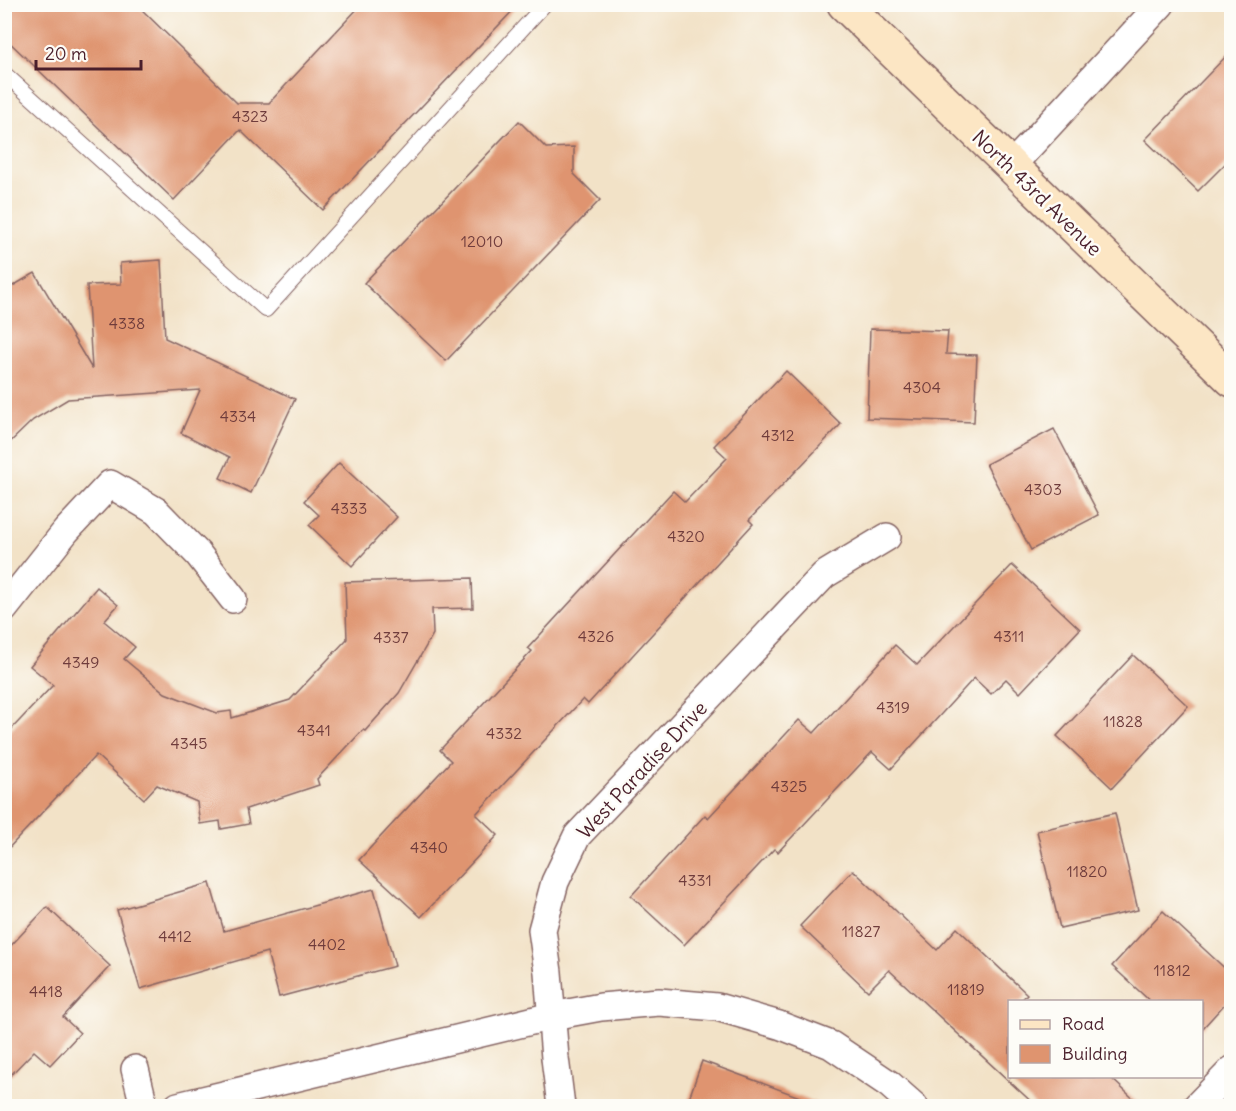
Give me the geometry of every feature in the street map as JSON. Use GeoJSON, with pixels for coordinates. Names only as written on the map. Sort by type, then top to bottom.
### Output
{"type":"FeatureCollection","features":[{"type":"Feature","properties":{"kind":"main road","name":"North 43rd Avenue"},"geometry":{"type":"LineString","coordinates":[[844,4],[1232,380]]}},
{"type":"Feature","properties":{"kind":"street"},"geometry":{"type":"LineString","coordinates":[[1010,167],[1161,4]]}},
{"type":"Feature","properties":{"kind":"street"},"geometry":{"type":"LineString","coordinates":[[4,609],[66,531],[110,484],[156,511],[198,554],[233,599]]}},
{"type":"Feature","properties":{"kind":"street","name":"West Paradise Drive"},"geometry":{"type":"LineString","coordinates":[[561,1107],[542,930],[555,882],[578,836],[824,575],[887,537]]}},
{"type":"Feature","properties":{"kind":"street"},"geometry":{"type":"LineString","coordinates":[[178,1107],[552,1016],[601,1007],[658,1002],[717,1007],[779,1025],[831,1046],[889,1084],[914,1107]]}},
{"type":"Feature","properties":{"kind":"street"},"geometry":{"type":"LineString","coordinates":[[135,1069],[144,1107]]}},
{"type":"Feature","properties":{"kind":"street"},"geometry":{"type":"LineString","coordinates":[[1197,1107],[1232,1070]]}},
{"type":"Feature","properties":{"kind":"lane"},"geometry":{"type":"LineString","coordinates":[[4,73],[266,310],[545,4]]}},
{"type":"Feature","properties":{"kind":"building"},"geometry":{"type":"Polygon","coordinates":[[[4,4],[136,4],[237,103],[269,103],[362,4],[519,4],[323,210],[240,130],[174,200],[4,37],[4,4]]]}},
{"type":"Feature","properties":{"kind":"building"},"geometry":{"type":"Polygon","coordinates":[[[1232,50],[1232,157],[1198,191],[1145,140],[1232,50]]]}},
{"type":"Feature","properties":{"kind":"building"},"geometry":{"type":"Polygon","coordinates":[[[519,121],[546,148],[574,147],[574,174],[600,200],[446,361],[364,283],[519,121]]]}},
{"type":"Feature","properties":{"kind":"building"},"geometry":{"type":"Polygon","coordinates":[[[161,260],[165,338],[295,399],[251,493],[220,478],[230,457],[181,433],[200,390],[68,399],[33,420],[4,448],[4,291],[35,273],[92,369],[87,285],[121,284],[120,263],[161,260]]]}},
{"type":"Feature","properties":{"kind":"building"},"geometry":{"type":"Polygon","coordinates":[[[870,329],[948,331],[946,354],[977,355],[974,422],[867,418],[870,329]]]}},
{"type":"Feature","properties":{"kind":"building"},"geometry":{"type":"Polygon","coordinates":[[[786,371],[841,424],[749,520],[753,524],[588,704],[583,699],[476,814],[498,835],[421,917],[359,860],[451,761],[440,750],[532,651],[528,648],[673,491],[685,502],[727,458],[714,446],[786,371]]]}},
{"type":"Feature","properties":{"kind":"building"},"geometry":{"type":"Polygon","coordinates":[[[1054,429],[1099,515],[1031,550],[986,464],[1054,429]]]}},
{"type":"Feature","properties":{"kind":"building"},"geometry":{"type":"Polygon","coordinates":[[[339,463],[397,517],[352,566],[309,525],[319,515],[304,501],[339,463]]]}},
{"type":"Feature","properties":{"kind":"building"},"geometry":{"type":"Polygon","coordinates":[[[1012,565],[1080,629],[1020,693],[1006,679],[991,694],[974,678],[891,769],[872,752],[778,852],[774,849],[684,945],[631,896],[705,815],[708,818],[799,720],[814,733],[895,645],[917,665],[1012,565]]]}},
{"type":"Feature","properties":{"kind":"building"},"geometry":{"type":"Polygon","coordinates":[[[472,578],[473,608],[432,609],[433,634],[399,693],[317,779],[319,785],[246,809],[249,824],[221,829],[220,821],[200,824],[197,802],[157,785],[144,799],[96,755],[4,853],[4,737],[53,685],[30,666],[97,587],[118,605],[104,621],[135,647],[124,659],[165,693],[217,713],[231,711],[232,718],[290,700],[347,639],[345,582],[472,578]]]}},
{"type":"Feature","properties":{"kind":"building"},"geometry":{"type":"Polygon","coordinates":[[[1133,655],[1188,706],[1112,788],[1057,736],[1133,655]]]}},
{"type":"Feature","properties":{"kind":"building"},"geometry":{"type":"Polygon","coordinates":[[[1115,813],[1138,910],[1060,928],[1037,831],[1115,813]]]}},
{"type":"Feature","properties":{"kind":"building"},"geometry":{"type":"Polygon","coordinates":[[[853,870],[937,950],[957,928],[1027,994],[1022,1000],[1008,1000],[1008,1078],[1111,1078],[1142,1107],[1037,1107],[889,970],[868,991],[800,926],[853,870]]]}},
{"type":"Feature","properties":{"kind":"building"},"geometry":{"type":"Polygon","coordinates":[[[210,883],[224,931],[374,889],[395,966],[279,997],[267,952],[140,989],[117,910],[210,883]]]}},
{"type":"Feature","properties":{"kind":"building"},"geometry":{"type":"Polygon","coordinates":[[[47,907],[110,966],[63,1017],[80,1033],[50,1065],[34,1051],[4,1082],[4,953],[47,907]]]}},
{"type":"Feature","properties":{"kind":"building"},"geometry":{"type":"Polygon","coordinates":[[[1163,911],[1232,975],[1232,996],[1203,1028],[1203,1000],[1149,1000],[1112,966],[1163,911]]]}},
{"type":"Feature","properties":{"kind":"building"},"geometry":{"type":"Polygon","coordinates":[[[702,1061],[816,1103],[815,1107],[686,1107],[702,1061]]]}}]}
